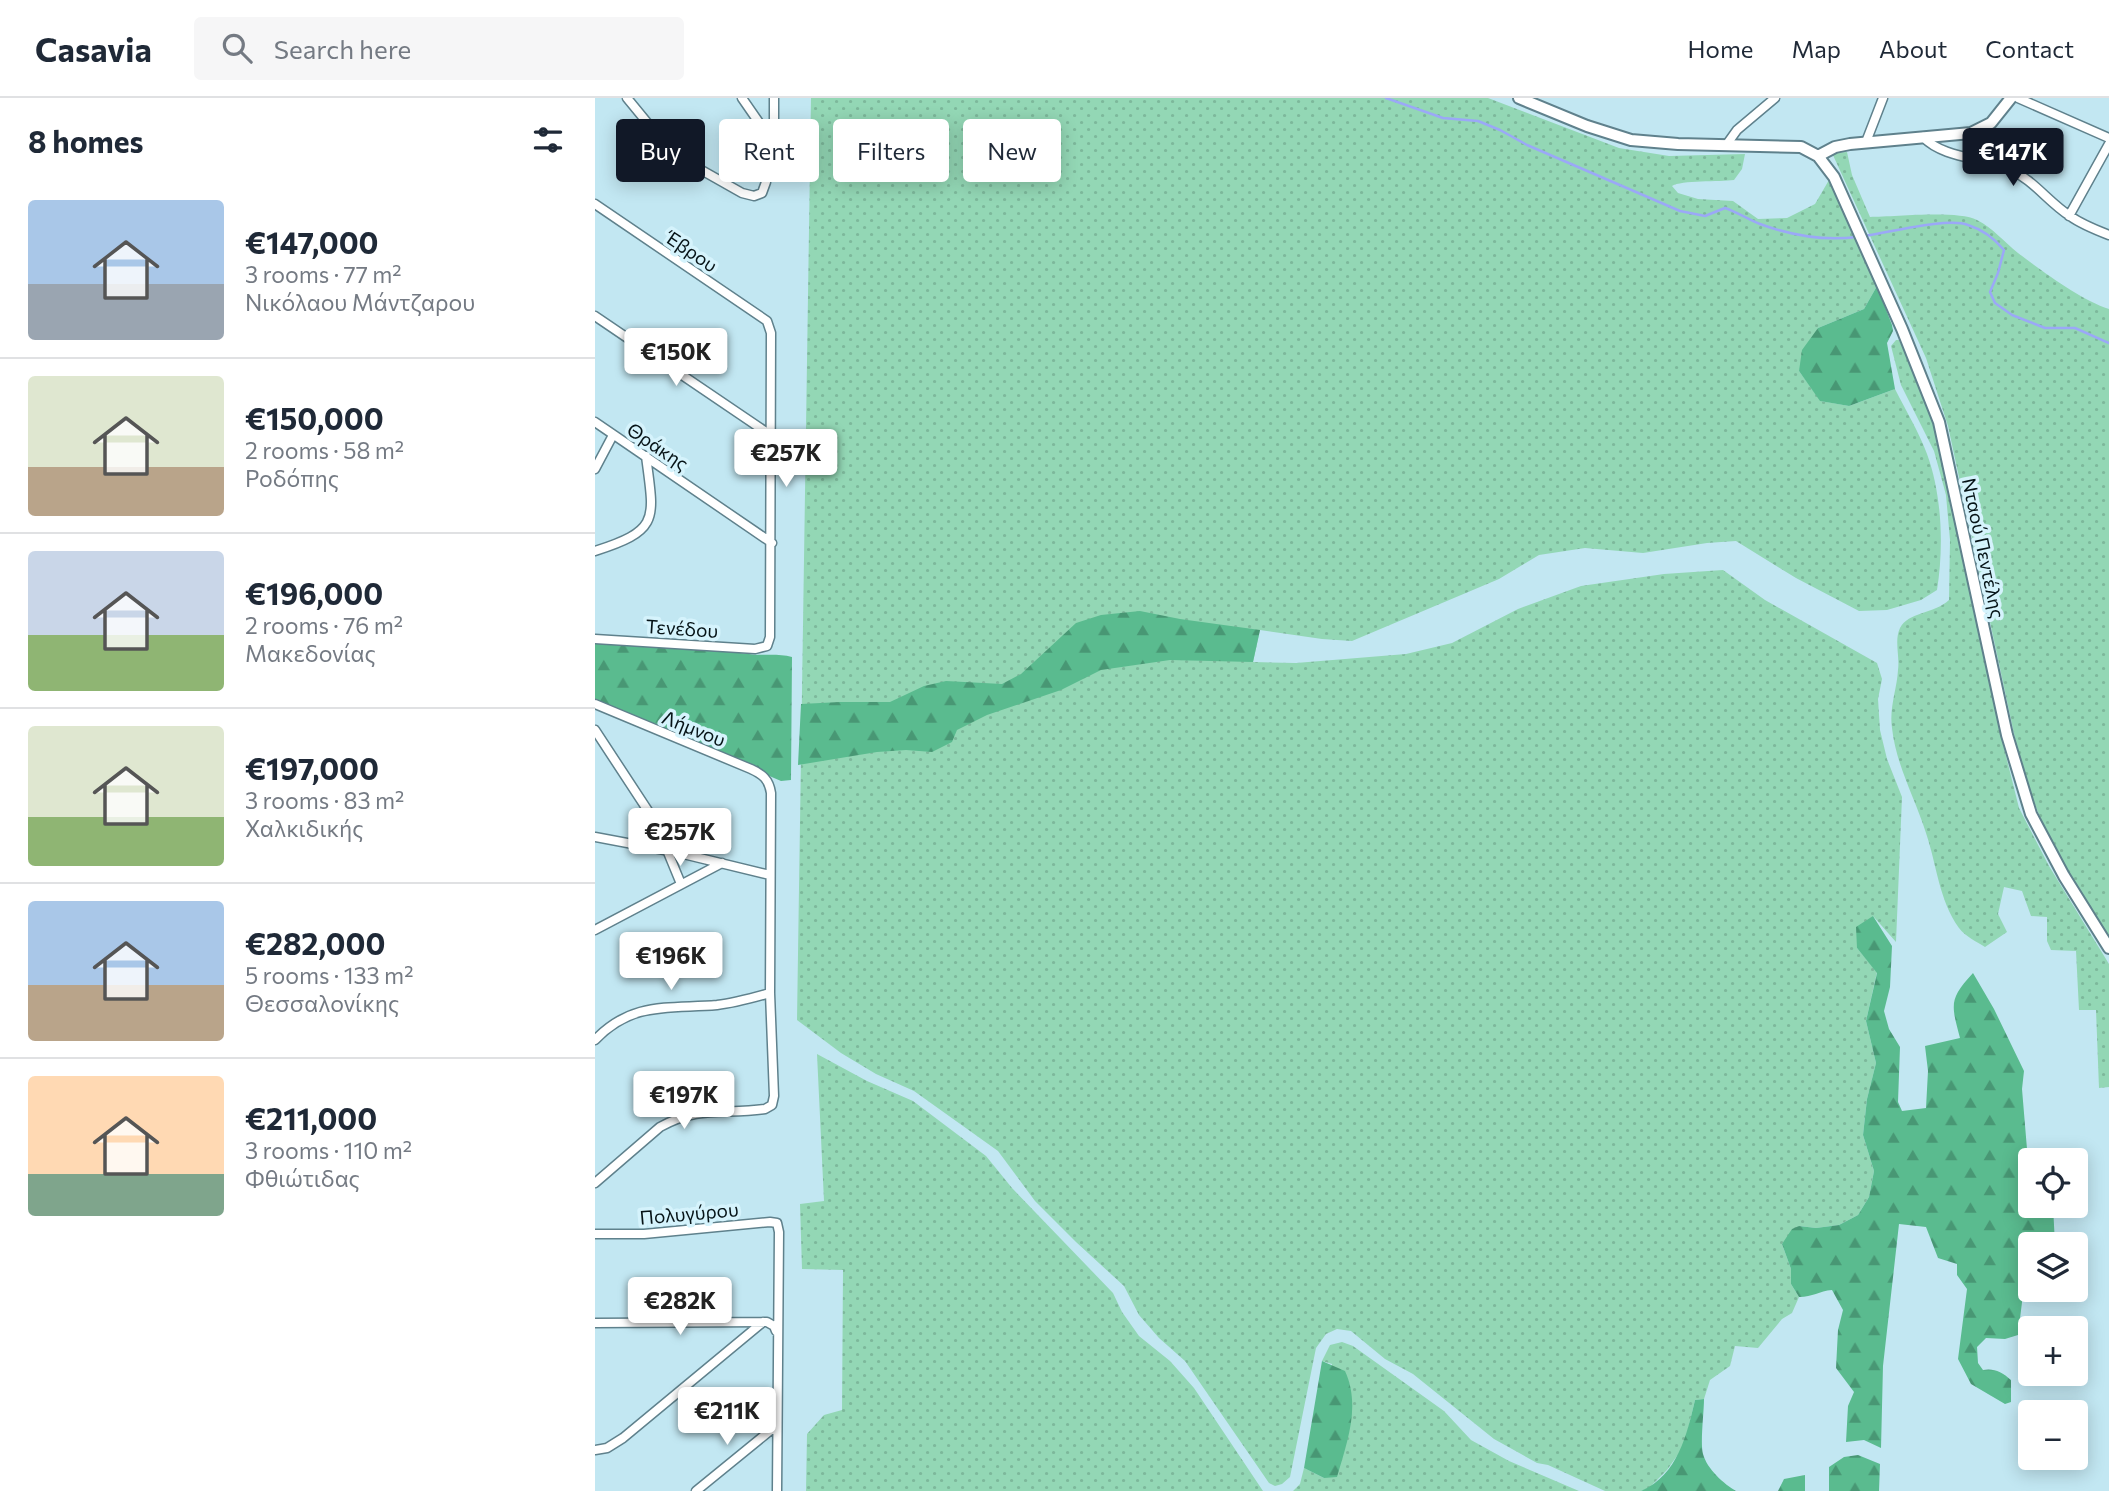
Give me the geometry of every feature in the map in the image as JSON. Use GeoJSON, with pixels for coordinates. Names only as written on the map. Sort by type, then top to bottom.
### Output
{"type":"FeatureCollection","features":[{"type":"Feature","properties":{"kind":"street"},"geometry":{"type":"LineString","coordinates":[[627,98],[678,158],[719,180]]}},
{"type":"Feature","properties":{"kind":"street"},"geometry":{"type":"LineString","coordinates":[[742,98],[757,119]]}},
{"type":"Feature","properties":{"kind":"street"},"geometry":{"type":"LineString","coordinates":[[774,98],[775,119]]}},
{"type":"Feature","properties":{"kind":"street"},"geometry":{"type":"LineString","coordinates":[[1519,98],[1587,126],[1630,140],[1654,143],[1801,146],[1818,156],[1835,146],[1963,134],[1984,127],[1998,116],[2011,98]]}},
{"type":"Feature","properties":{"kind":"street"},"geometry":{"type":"LineString","coordinates":[[1727,144],[1737,130],[1775,98]]}},
{"type":"Feature","properties":{"kind":"street"},"geometry":{"type":"LineString","coordinates":[[1866,142],[1883,98]]}},
{"type":"Feature","properties":{"kind":"street"},"geometry":{"type":"LineString","coordinates":[[2018,98],[2109,138]]}},
{"type":"Feature","properties":{"kind":"street"},"geometry":{"type":"LineString","coordinates":[[1923,137],[1935,147],[1995,163],[2013,171],[2043,192],[2069,216],[2109,235]]}},
{"type":"Feature","properties":{"kind":"street"},"geometry":{"type":"LineString","coordinates":[[2069,216],[2109,144]]}},
{"type":"Feature","properties":{"kind":"street","name":"Νταού Πεντέλης"},"geometry":{"type":"LineString","coordinates":[[1818,156],[1834,177],[1855,223],[1907,340],[1939,422],[2007,735],[2031,814],[2057,865],[2109,948]]}},
{"type":"Feature","properties":{"kind":"street"},"geometry":{"type":"LineString","coordinates":[[722,182],[746,195],[754,196],[762,193],[766,182]]}},
{"type":"Feature","properties":{"kind":"street","name":"Έβρου"},"geometry":{"type":"LineString","coordinates":[[595,204],[759,314],[770,326],[772,436]]}},
{"type":"Feature","properties":{"kind":"street"},"geometry":{"type":"LineString","coordinates":[[595,316],[772,436],[772,543]]}},
{"type":"Feature","properties":{"kind":"street","name":"Θράκης"},"geometry":{"type":"LineString","coordinates":[[595,422],[755,534],[772,543]]}},
{"type":"Feature","properties":{"kind":"street"},"geometry":{"type":"LineString","coordinates":[[595,470],[614,435]]}},
{"type":"Feature","properties":{"kind":"street"},"geometry":{"type":"LineString","coordinates":[[595,551],[634,537],[647,522],[651,510],[646,456]]}},
{"type":"Feature","properties":{"kind":"street","name":"Τενέδου"},"geometry":{"type":"LineString","coordinates":[[595,639],[758,649],[767,646],[770,637],[772,543]]}},
{"type":"Feature","properties":{"kind":"street","name":"Λήμνου"},"geometry":{"type":"LineString","coordinates":[[595,704],[756,771],[767,780],[771,793],[770,875]]}},
{"type":"Feature","properties":{"kind":"street"},"geometry":{"type":"LineString","coordinates":[[595,730],[671,851],[681,884]]}},
{"type":"Feature","properties":{"kind":"street"},"geometry":{"type":"LineString","coordinates":[[595,837],[671,851],[770,875],[770,993],[774,1096],[772,1105],[764,1109],[708,1111],[676,1118],[660,1127],[595,1183]]}},
{"type":"Feature","properties":{"kind":"street"},"geometry":{"type":"LineString","coordinates":[[595,930],[722,863]]}},
{"type":"Feature","properties":{"kind":"street"},"geometry":{"type":"LineString","coordinates":[[595,1040],[619,1020],[645,1010],[726,1003],[770,993]]}},
{"type":"Feature","properties":{"kind":"street","name":"Πολυγύρου"},"geometry":{"type":"LineString","coordinates":[[595,1234],[644,1234],[777,1223],[777,1337]]}},
{"type":"Feature","properties":{"kind":"street"},"geometry":{"type":"LineString","coordinates":[[595,1450],[623,1438],[763,1322]]}},
{"type":"Feature","properties":{"kind":"street"},"geometry":{"type":"LineString","coordinates":[[595,1323],[763,1322],[774,1326],[777,1337],[776,1491]]}},
{"type":"Feature","properties":{"kind":"street"},"geometry":{"type":"LineString","coordinates":[[697,1491],[776,1424]]}},
{"type":"Feature","properties":{"kind":"green space"},"geometry":{"type":"Polygon","coordinates":[[[811,98],[1488,98],[1619,148],[1669,156],[1745,154],[1742,169],[1734,180],[1672,186],[1678,193],[1698,199],[1733,201],[1758,219],[1787,218],[1815,204],[1829,180],[1877,286],[1864,309],[1818,328],[1799,371],[1821,401],[1849,406],[1895,389],[1924,446],[1936,486],[1941,539],[1937,590],[1921,600],[1887,610],[1859,611],[1796,578],[1736,541],[1643,553],[1585,548],[1539,555],[1499,579],[1352,641],[1260,630],[1253,662],[1296,663],[1406,654],[1452,643],[1518,609],[1581,586],[1664,574],[1723,570],[1765,600],[1877,663],[1882,679],[1878,699],[1880,730],[1887,759],[1902,797],[1896,942],[1873,916],[1857,948],[1877,972],[1866,1021],[1876,1063],[1867,1099],[1863,1135],[1874,1171],[1869,1197],[1858,1215],[1839,1225],[1816,1228],[1799,1226],[1782,1244],[1791,1269],[1791,1284],[1799,1297],[1792,1313],[1782,1319],[1758,1348],[1735,1346],[1730,1366],[1710,1380],[1704,1399],[1695,1400],[1684,1446],[1667,1470],[1649,1488],[1641,1491],[1605,1491],[1548,1465],[1537,1463],[1494,1439],[1413,1374],[1385,1359],[1351,1331],[1337,1329],[1326,1334],[1316,1348],[1290,1477],[1275,1486],[1269,1483],[1185,1361],[1159,1338],[1139,1315],[1124,1286],[1035,1201],[998,1151],[914,1091],[876,1074],[841,1053],[797,1020],[810,182],[819,182],[819,119],[811,119],[811,98]]]}},
{"type":"Feature","properties":{"kind":"green space"},"geometry":{"type":"Polygon","coordinates":[[[1847,152],[1852,175],[1870,217],[1955,215],[1977,220],[2050,276],[2086,299],[2109,309],[2109,941],[2057,852],[2027,783],[2019,757],[1948,426],[1926,358],[1832,153],[1847,152]]]}},
{"type":"Feature","properties":{"kind":"green space"},"geometry":{"type":"Polygon","coordinates":[[[1877,286],[1892,325],[1893,331],[1887,343],[1895,389],[1849,406],[1820,401],[1799,371],[1802,350],[1818,328],[1864,309],[1877,286]]]}},
{"type":"Feature","properties":{"kind":"green space"},"geometry":{"type":"Polygon","coordinates":[[[1899,340],[1921,388],[1939,441],[2019,808],[2049,866],[2109,964],[2109,1087],[2099,1088],[2096,1010],[2079,1010],[2076,951],[2051,950],[2047,941],[2047,917],[2031,916],[2022,891],[2004,887],[1998,914],[2007,932],[1985,947],[1962,931],[1947,906],[1926,833],[1897,755],[1891,721],[1898,670],[1898,633],[1909,619],[1949,600],[1950,540],[1946,495],[1934,451],[1901,385],[1891,346],[1899,340]]]}},
{"type":"Feature","properties":{"kind":"green space"},"geometry":{"type":"Polygon","coordinates":[[[1140,611],[1260,630],[1253,662],[1170,660],[1101,670],[1061,690],[987,715],[957,730],[952,742],[932,752],[877,752],[798,765],[801,704],[890,702],[924,686],[946,681],[1002,684],[1021,674],[1076,623],[1101,615],[1140,611]]]}},
{"type":"Feature","properties":{"kind":"green space"},"geometry":{"type":"Polygon","coordinates":[[[595,641],[792,657],[791,780],[781,781],[595,700],[595,641]]]}},
{"type":"Feature","properties":{"kind":"green space"},"geometry":{"type":"Polygon","coordinates":[[[1873,916],[1892,946],[1890,987],[1884,1011],[1889,1029],[1900,1047],[1898,1102],[1902,1111],[1926,1108],[1928,1071],[1925,1046],[1960,1038],[1954,1002],[1960,989],[1973,973],[2024,1071],[2022,1089],[2027,1148],[2018,1148],[2018,1218],[2054,1218],[2054,1232],[2018,1232],[2018,1302],[2022,1302],[2020,1316],[2018,1316],[2018,1335],[2005,1339],[1986,1338],[1977,1347],[1978,1363],[1983,1370],[1998,1371],[2011,1380],[2011,1402],[2005,1404],[1971,1384],[1958,1359],[1967,1289],[1957,1275],[1957,1264],[1938,1258],[1926,1227],[1899,1224],[1883,1366],[1881,1448],[1864,1440],[1846,1442],[1848,1406],[1854,1392],[1836,1368],[1838,1330],[1843,1310],[1832,1290],[1799,1297],[1791,1284],[1791,1269],[1782,1244],[1792,1229],[1799,1226],[1816,1228],[1839,1225],[1858,1215],[1869,1197],[1874,1171],[1863,1135],[1867,1099],[1876,1063],[1866,1021],[1877,973],[1857,948],[1856,927],[1873,916]]]}},
{"type":"Feature","properties":{"kind":"green space"},"geometry":{"type":"Polygon","coordinates":[[[817,1054],[867,1081],[913,1101],[986,1156],[1012,1188],[1113,1293],[1122,1312],[1139,1336],[1170,1361],[1194,1388],[1263,1491],[806,1491],[807,1434],[824,1415],[842,1410],[843,1270],[802,1269],[800,1204],[824,1201],[817,1054]]]}},
{"type":"Feature","properties":{"kind":"green space"},"geometry":{"type":"Polygon","coordinates":[[[1342,1342],[1353,1346],[1444,1411],[1471,1440],[1509,1461],[1579,1491],[1293,1491],[1300,1484],[1304,1468],[1324,1478],[1332,1364],[1322,1361],[1330,1345],[1342,1342]]]}},
{"type":"Feature","properties":{"kind":"green space"},"geometry":{"type":"Polygon","coordinates":[[[1322,1361],[1345,1371],[1352,1397],[1351,1424],[1337,1477],[1324,1478],[1304,1468],[1322,1361]]]}},
{"type":"Feature","properties":{"kind":"green space"},"geometry":{"type":"Polygon","coordinates":[[[1704,1399],[1703,1454],[1717,1476],[1736,1491],[1641,1491],[1654,1484],[1672,1464],[1684,1440],[1695,1400],[1704,1399]]]}},
{"type":"Feature","properties":{"kind":"green space"},"geometry":{"type":"Polygon","coordinates":[[[1858,1455],[1880,1464],[1879,1491],[1829,1491],[1829,1467],[1844,1457],[1858,1455]]]}},
{"type":"Feature","properties":{"kind":"green space"},"geometry":{"type":"Polygon","coordinates":[[[1805,1475],[1805,1491],[1778,1491],[1784,1479],[1805,1475]]]}},
{"type":"Feature","properties":{"kind":"waterway"},"geometry":{"type":"LineString","coordinates":[[1386,98],[1443,118],[1478,121],[1680,211],[1705,216],[1725,208],[1760,224],[1795,234],[1820,238],[1857,237]]}},
{"type":"Feature","properties":{"kind":"waterway"},"geometry":{"type":"LineString","coordinates":[[1863,236],[1946,223],[1974,227],[1988,235],[2004,250],[1990,292],[1995,303],[2012,315],[2045,328],[2075,328],[2109,343]]}}]}
